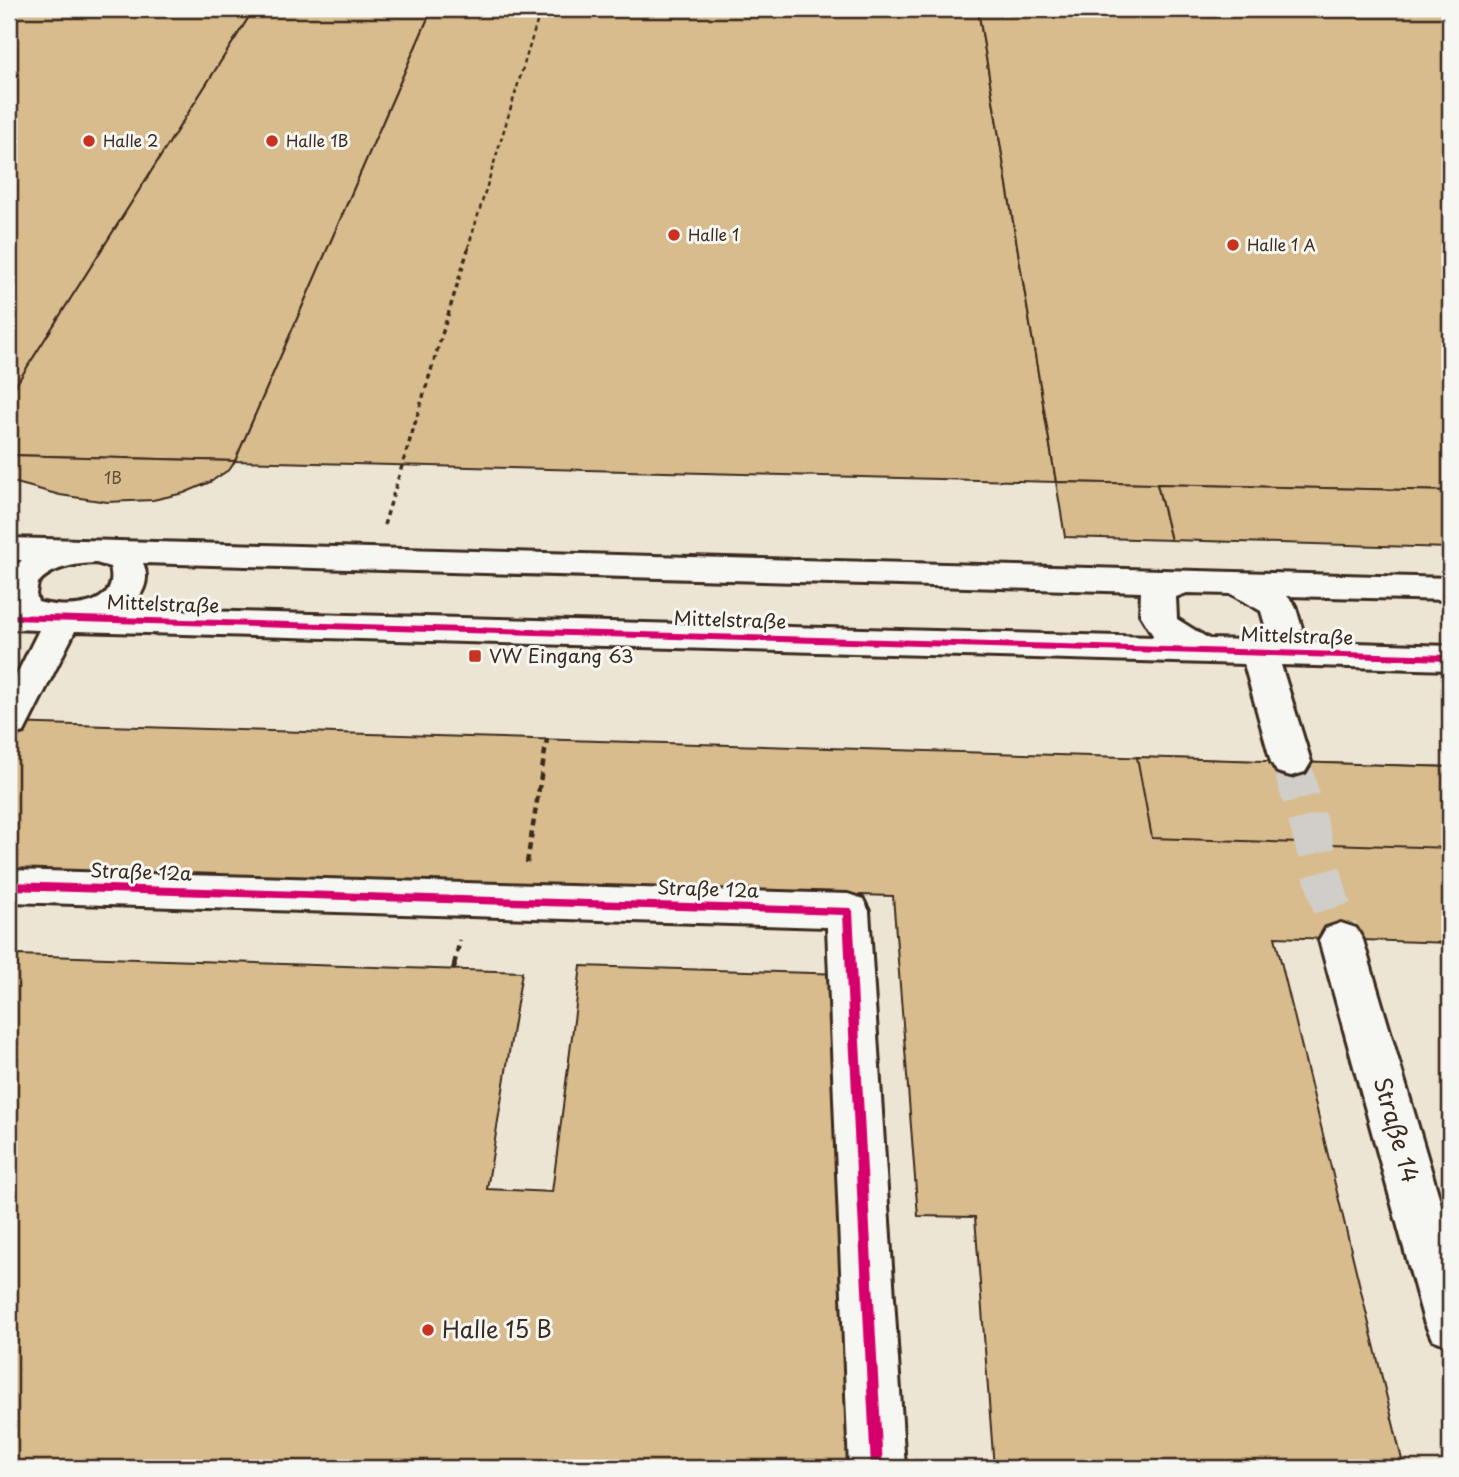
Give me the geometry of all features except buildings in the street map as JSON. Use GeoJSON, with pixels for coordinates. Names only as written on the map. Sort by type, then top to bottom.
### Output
{"type":"FeatureCollection","features":[{"type":"Feature","properties":{"kind":"street"},"geometry":{"type":"LineString","coordinates":[[9,549],[1450,589]]}},
{"type":"Feature","properties":{"kind":"street"},"geometry":{"type":"LineString","coordinates":[[96,552],[117,556],[126,563],[131,579],[128,589],[119,599],[104,610],[88,616],[63,618],[22,609],[16,597],[19,584],[31,570],[55,556],[96,552]]}},
{"type":"Feature","properties":{"kind":"street"},"geometry":{"type":"LineString","coordinates":[[1183,582],[1159,591],[1155,608],[1163,628],[1200,650]]}},
{"type":"Feature","properties":{"kind":"street"},"geometry":{"type":"LineString","coordinates":[[1238,583],[1277,605],[1284,628],[1259,652],[1291,762]]}},
{"type":"Feature","properties":{"kind":"street","name":"Mittelstraße"},"geometry":{"type":"LineString","coordinates":[[9,617],[1450,658]]}},
{"type":"Feature","properties":{"kind":"street"},"geometry":{"type":"LineString","coordinates":[[10,723],[63,618]]}},
{"type":"Feature","properties":{"kind":"street","name":"Straße 12a"},"geometry":{"type":"LineString","coordinates":[[9,886],[848,911],[877,1468]]}},
{"type":"Feature","properties":{"kind":"street","name":"Straße 14"},"geometry":{"type":"LineString","coordinates":[[1341,940],[1450,1321]]}},
{"type":"Feature","properties":{"kind":"path"},"geometry":{"type":"LineString","coordinates":[[374,560],[400,465],[541,9]]}},
{"type":"Feature","properties":{"kind":"path"},"geometry":{"type":"LineString","coordinates":[[530,837],[547,739]]}},
{"type":"Feature","properties":{"kind":"shaded area"},"geometry":{"type":"Polygon","coordinates":[[[9,9],[1450,9],[1450,1468],[9,1468],[9,9]]]}},
{"type":"Feature","properties":{"kind":"tunnel"},"geometry":{"type":"LineString","coordinates":[[1291,762],[1341,940]]}},
{"type":"Feature","properties":{"kind":"cycle path"},"geometry":{"type":"LineString","coordinates":[[9,617],[1450,658]]}},
{"type":"Feature","properties":{"kind":"cycle path"},"geometry":{"type":"LineString","coordinates":[[9,886],[848,911],[877,1468]]}},
{"type":"Feature","properties":{"kind":"place","name":"Halle 2"},"geometry":{"type":"Point","coordinates":[89,141]}},
{"type":"Feature","properties":{"kind":"place","name":"Halle 1B"},"geometry":{"type":"Point","coordinates":[272,141]}},
{"type":"Feature","properties":{"kind":"place","name":"Halle 1"},"geometry":{"type":"Point","coordinates":[674,235]}},
{"type":"Feature","properties":{"kind":"place","name":"Halle 1 A"},"geometry":{"type":"Point","coordinates":[1233,245]}},
{"type":"Feature","properties":{"kind":"place","name":"VW Eingang 63"},"geometry":{"type":"Point","coordinates":[475,656]}},
{"type":"Feature","properties":{"kind":"place","name":"Halle 15 B"},"geometry":{"type":"Point","coordinates":[428,1330]}}]}
